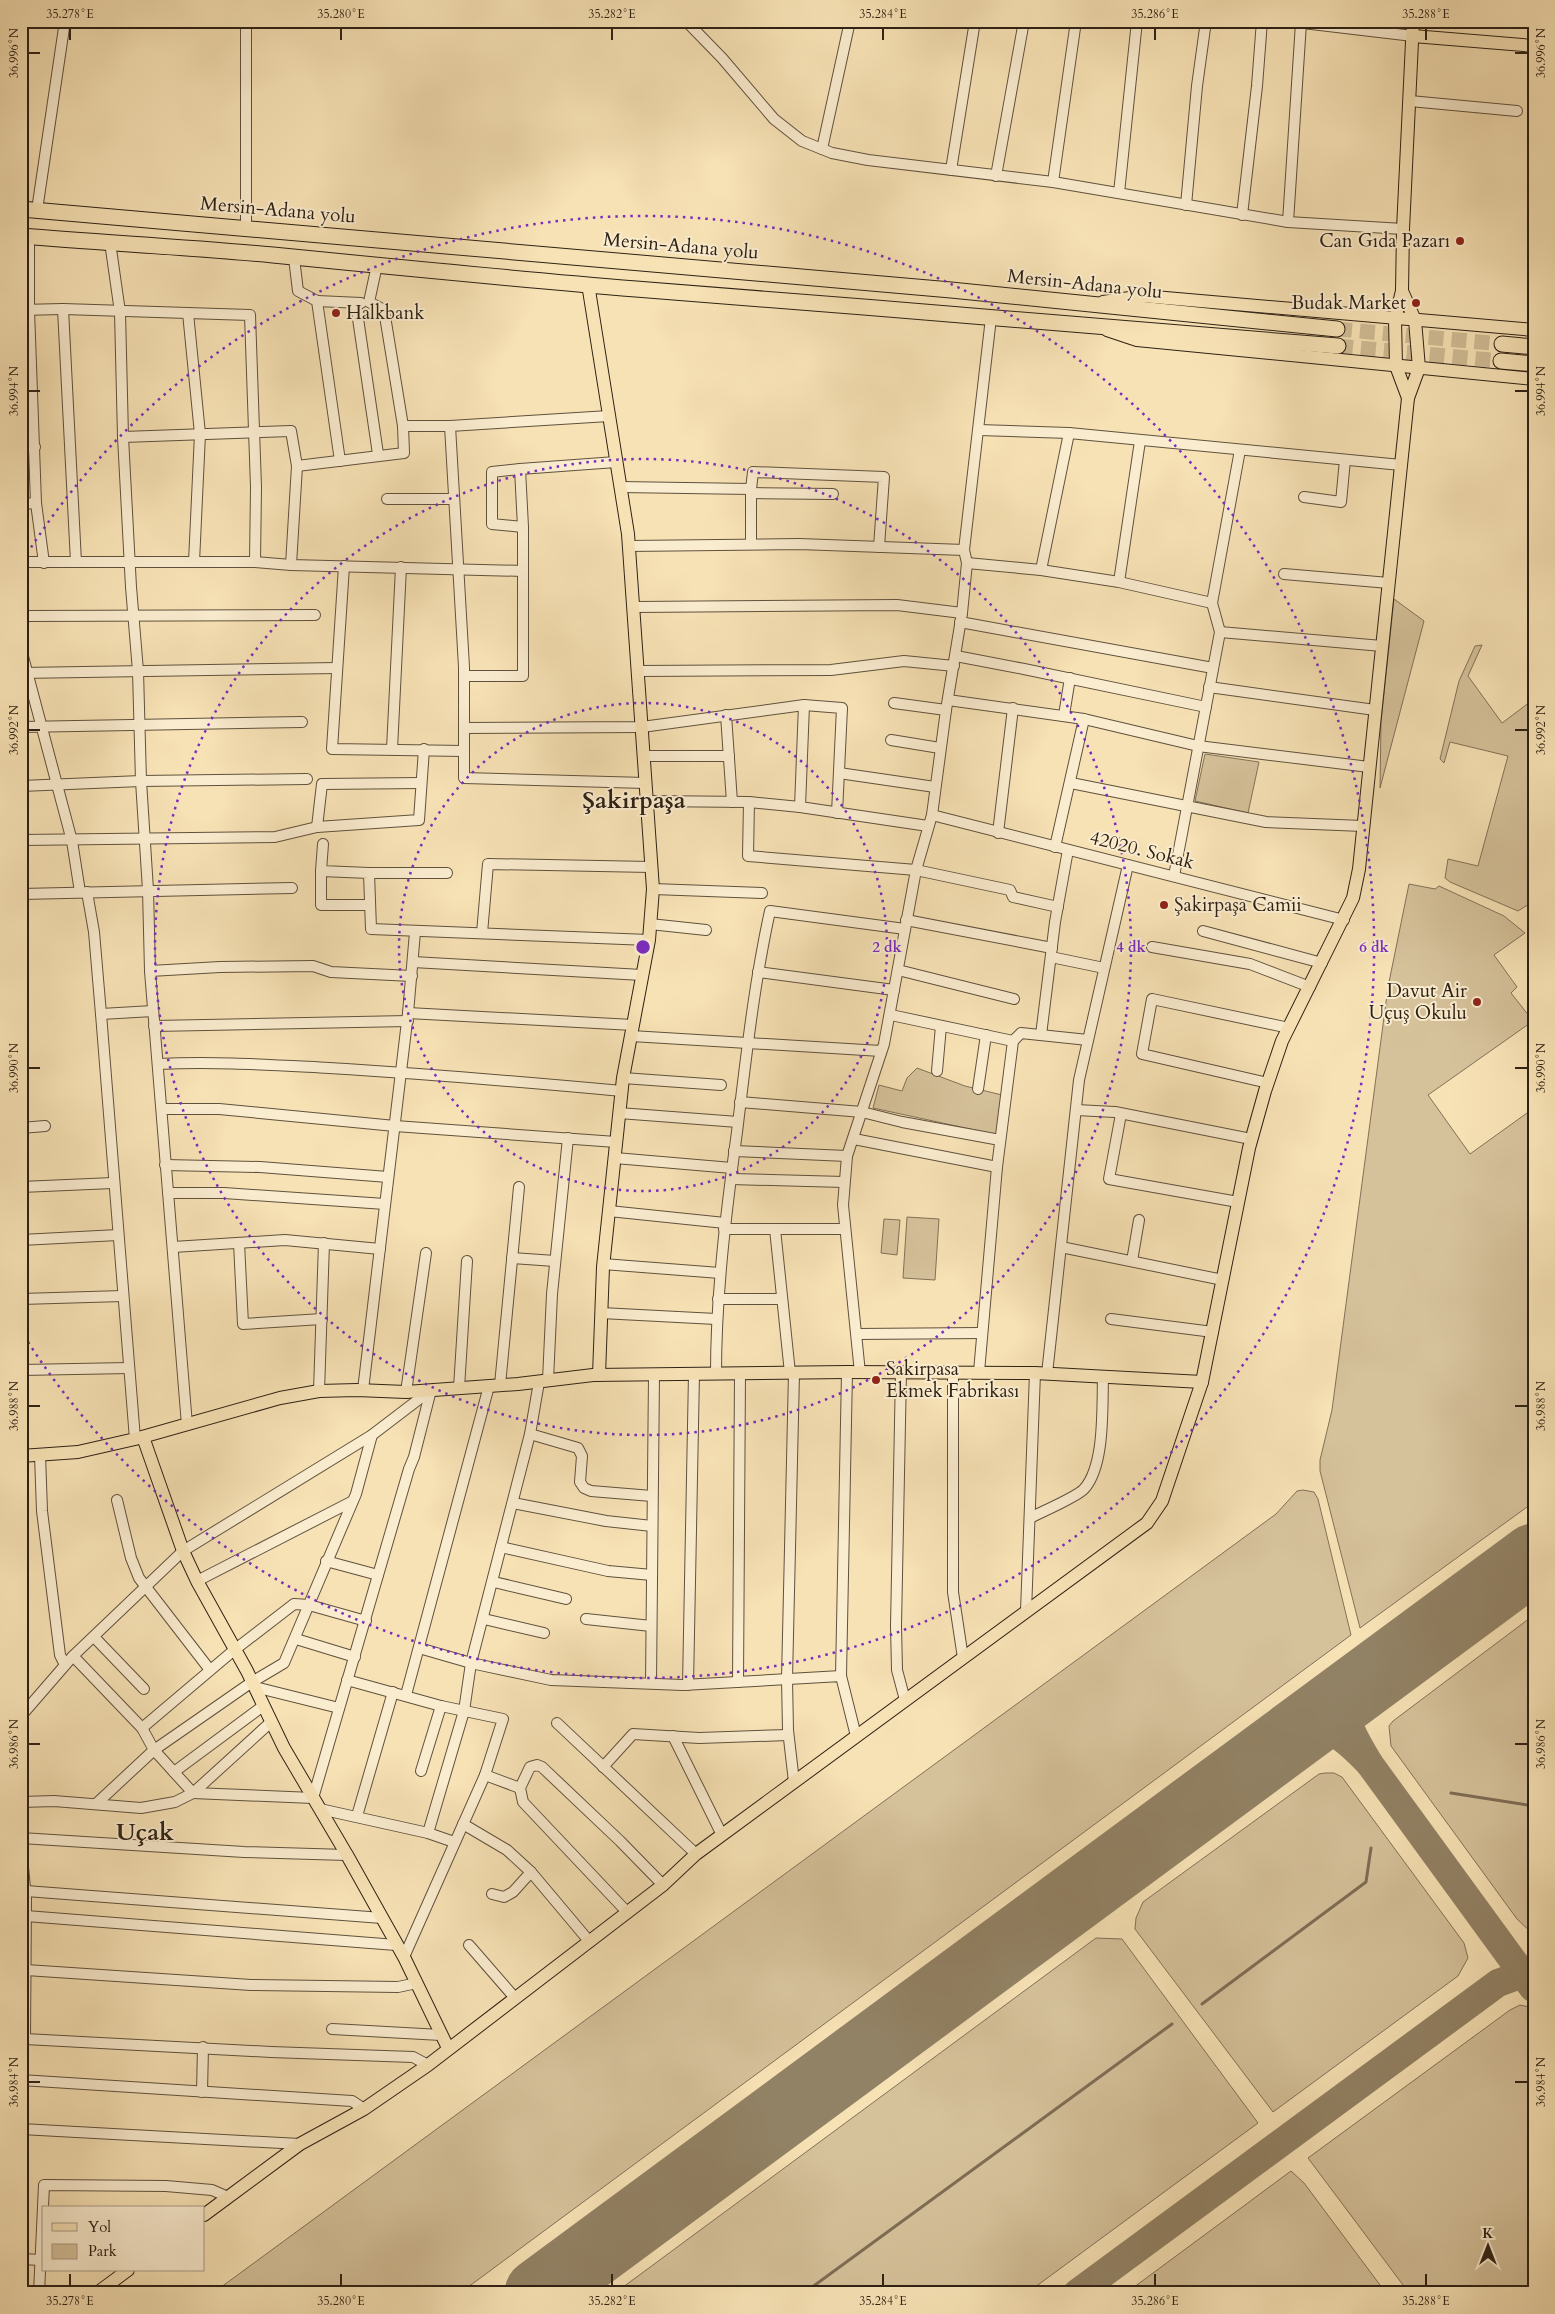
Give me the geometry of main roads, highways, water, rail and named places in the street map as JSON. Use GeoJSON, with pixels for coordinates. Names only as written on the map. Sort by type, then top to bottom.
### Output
{"type":"FeatureCollection","features":[{"type":"Feature","properties":{"kind":"highway","name":"Mersin-Adana yolu"},"geometry":{"type":"LineString","coordinates":[[21,209],[941,289],[1337,329]]}},
{"type":"Feature","properties":{"kind":"highway","name":"Mersin-Adana yolu"},"geometry":{"type":"LineString","coordinates":[[25,236],[1338,346]]}},
{"type":"Feature","properties":{"kind":"highway"},"geometry":{"type":"LineString","coordinates":[[1502,344],[1534,347]]}},
{"type":"Feature","properties":{"kind":"highway"},"geometry":{"type":"LineString","coordinates":[[1501,360],[1534,364]]}},
{"type":"Feature","properties":{"kind":"main road"},"geometry":{"type":"LineString","coordinates":[[1408,398],[1396,366],[1395,319],[1402,291],[1403,229],[1413,21]]}},
{"type":"Feature","properties":{"kind":"main road"},"geometry":{"type":"LineString","coordinates":[[1413,36],[1534,46]]}},
{"type":"Feature","properties":{"kind":"main road"},"geometry":{"type":"LineString","coordinates":[[588,284],[628,546],[653,889],[649,940],[622,1084],[603,1264],[598,1376]]}},
{"type":"Feature","properties":{"kind":"main road"},"geometry":{"type":"LineString","coordinates":[[205,2213],[300,2144],[364,2109],[428,2065],[662,1886],[696,1854],[1147,1523],[1162,1501],[1202,1382],[1251,1139],[1268,1083],[1289,1028],[1344,920],[1353,898],[1359,869],[1408,398],[1420,368],[1415,320],[1402,291]]}},
{"type":"Feature","properties":{"kind":"main road"},"geometry":{"type":"LineString","coordinates":[[1083,304],[1143,296],[1534,330]]}},
{"type":"Feature","properties":{"kind":"main road"},"geometry":{"type":"LineString","coordinates":[[1090,324],[1137,340],[1534,379]]}},
{"type":"Feature","properties":{"kind":"main road"},"geometry":{"type":"LineString","coordinates":[[21,1456],[78,1452],[139,1438],[280,1398],[319,1391],[363,1390],[406,1392],[598,1376],[792,1373],[1041,1373],[1103,1378],[1202,1382]]}},
{"type":"Feature","properties":{"kind":"main road"},"geometry":{"type":"LineString","coordinates":[[139,1438],[183,1551],[197,1581],[233,1651],[253,1684],[270,1722],[404,1957],[448,2048]]}},
{"type":"Feature","properties":{"kind":"main road"},"geometry":{"type":"LineString","coordinates":[[97,2293],[125,2272]]}},
{"type":"Feature","properties":{"kind":"waterway"},"geometry":{"type":"LineString","coordinates":[[1451,1793],[1534,1806]]}},
{"type":"Feature","properties":{"kind":"waterway"},"geometry":{"type":"LineString","coordinates":[[1202,2004],[1366,1882],[1371,1848]]}},
{"type":"Feature","properties":{"kind":"waterway"},"geometry":{"type":"LineString","coordinates":[[804,2293],[1172,2024]]}},
{"type":"Feature","properties":{"kind":"tunnel"},"geometry":{"type":"LineString","coordinates":[[1337,329],[1502,344]]}},
{"type":"Feature","properties":{"kind":"tunnel"},"geometry":{"type":"LineString","coordinates":[[1338,346],[1501,361]]}},
{"type":"Feature","properties":{"kind":"place","name":"Can Gıda Pazarı"},"geometry":{"type":"Point","coordinates":[1460,241]}},
{"type":"Feature","properties":{"kind":"place","name":"Budak Market"},"geometry":{"type":"Point","coordinates":[1416,303]}},
{"type":"Feature","properties":{"kind":"place","name":"Halkbank"},"geometry":{"type":"Point","coordinates":[336,313]}},
{"type":"Feature","properties":{"kind":"place","name":"Şakirpaşa Camii"},"geometry":{"type":"Point","coordinates":[1164,905]}},
{"type":"Feature","properties":{"kind":"place","name":"Davut Air Uçuş Okulu"},"geometry":{"type":"Point","coordinates":[1477,1002]}},
{"type":"Feature","properties":{"kind":"place","name":"Sakirpasa Ekmek Fabrikası"},"geometry":{"type":"Point","coordinates":[876,1380]}},
{"type":"Feature","properties":{"kind":"district","name":"Şakirpaşa"},"geometry":{"type":"Point","coordinates":[634,800]}},
{"type":"Feature","properties":{"kind":"district","name":"Uçak"},"geometry":{"type":"Point","coordinates":[145,1832]}}]}
